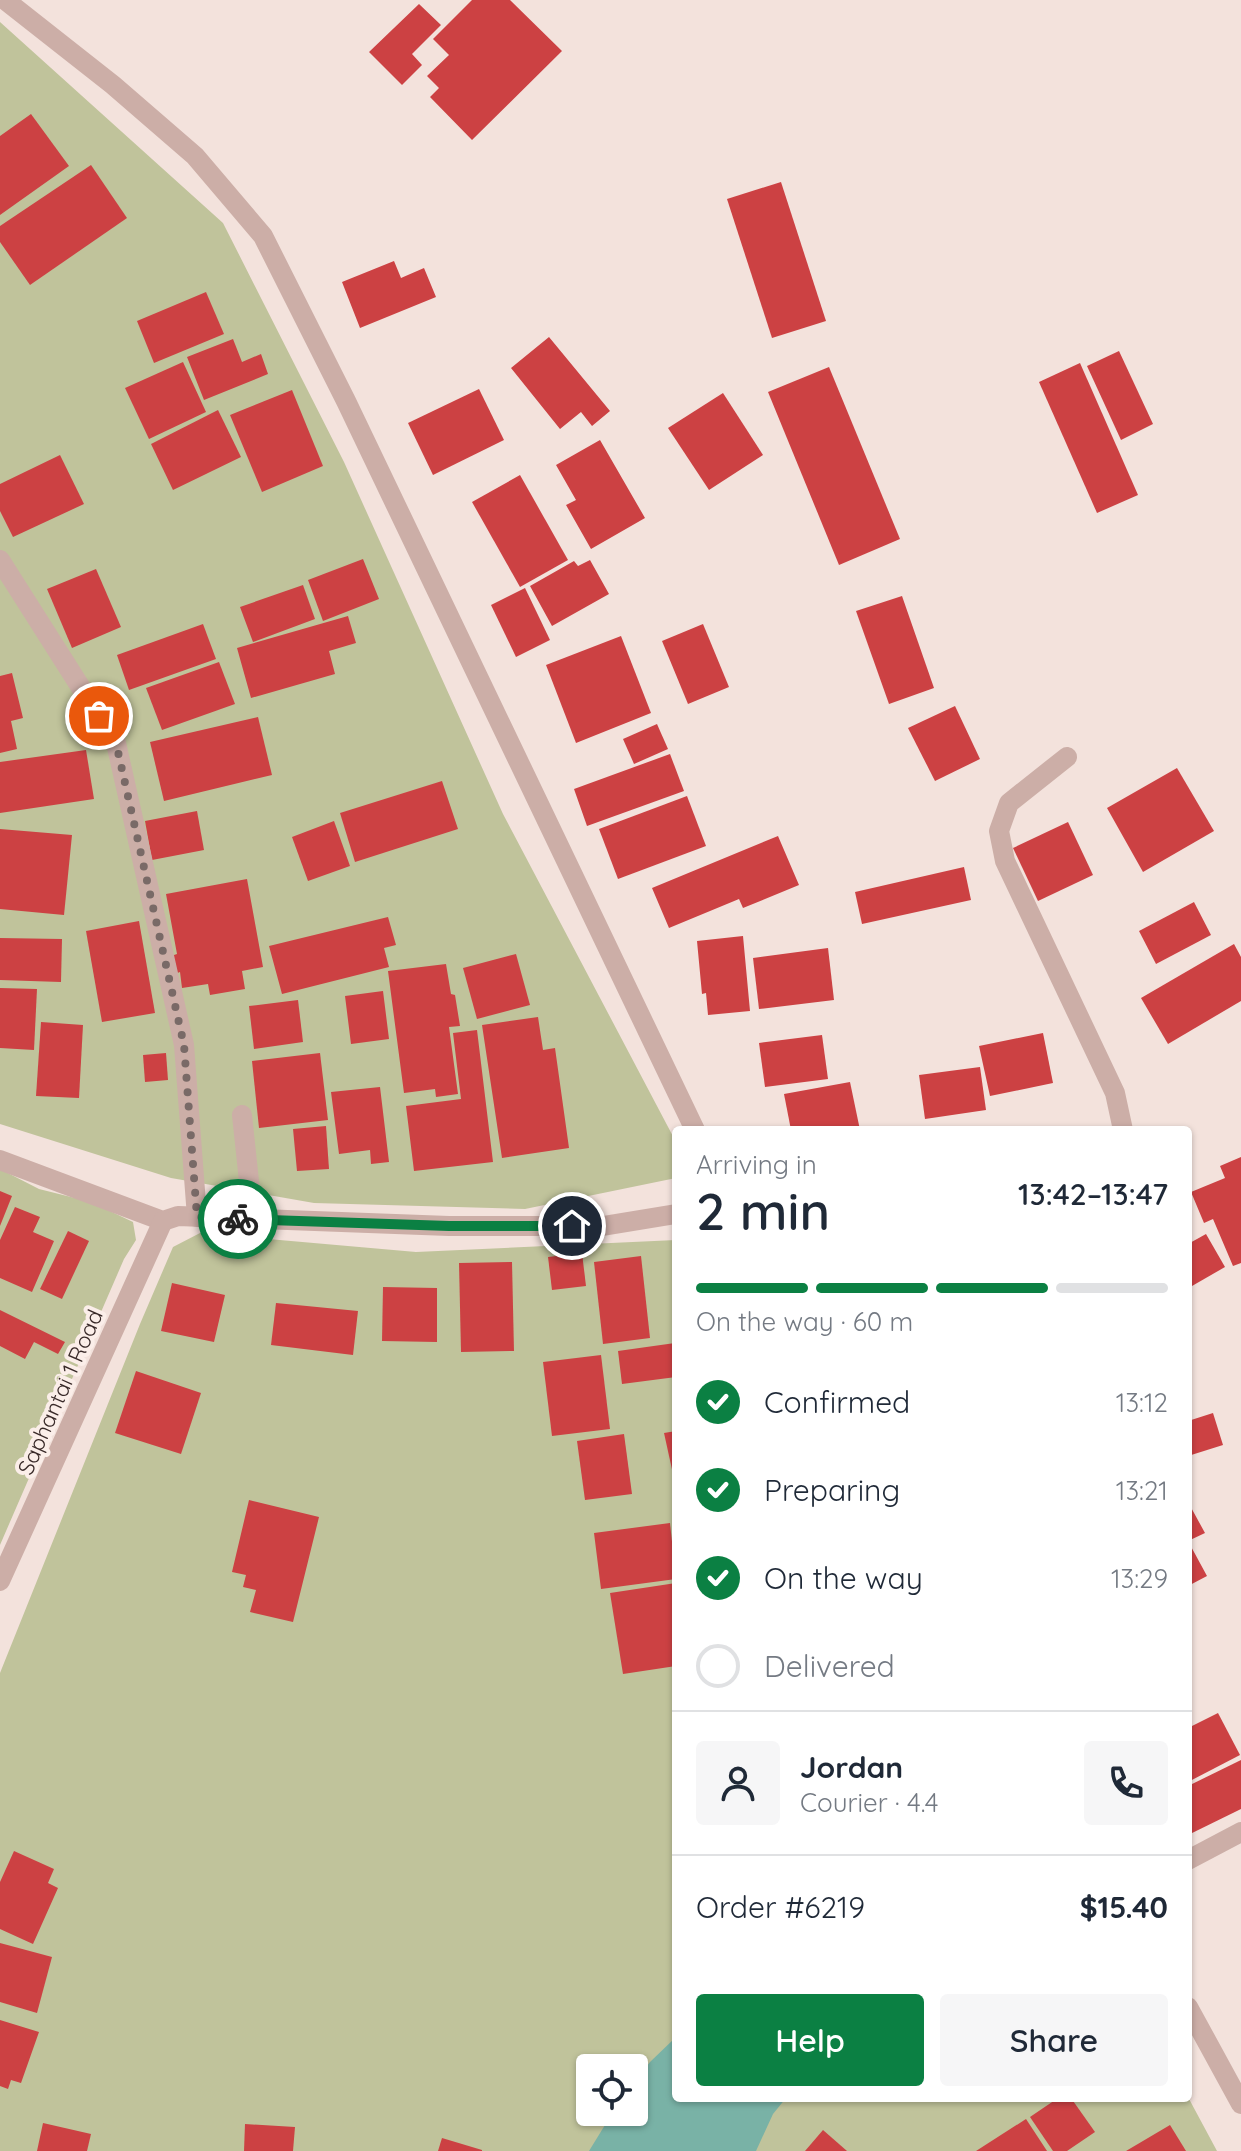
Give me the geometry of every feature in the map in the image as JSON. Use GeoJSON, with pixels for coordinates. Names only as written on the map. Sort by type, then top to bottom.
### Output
{"type":"FeatureCollection","features":[{"type":"Feature","properties":{"kind":"street"},"geometry":{"type":"LineString","coordinates":[[5,0],[113,85],[195,156],[263,236],[353,415],[693,1126]]}},
{"type":"Feature","properties":{"kind":"street"},"geometry":{"type":"LineString","coordinates":[[0,560],[116,743],[184,1045],[197,1217]]}},
{"type":"Feature","properties":{"kind":"street"},"geometry":{"type":"LineString","coordinates":[[1067,757],[1009,803],[999,831],[1005,861],[1115,1093],[1122,1126]]}},
{"type":"Feature","properties":{"kind":"street"},"geometry":{"type":"LineString","coordinates":[[242,1115],[253,1219]]}},
{"type":"Feature","properties":{"kind":"street"},"geometry":{"type":"LineString","coordinates":[[0,1160],[163,1221],[178,1216],[449,1226],[603,1226],[672,1215]]}},
{"type":"Feature","properties":{"kind":"street","name":"Saphantai 1 Road"},"geometry":{"type":"LineString","coordinates":[[0,1581],[163,1221]]}},
{"type":"Feature","properties":{"kind":"street"},"geometry":{"type":"LineString","coordinates":[[1192,1858],[1241,1832]]}},
{"type":"Feature","properties":{"kind":"street"},"geometry":{"type":"LineString","coordinates":[[1192,2014],[1241,2104]]}},
{"type":"Feature","properties":{"kind":"green space"},"geometry":{"type":"Polygon","coordinates":[[[0,22],[223,223],[344,462],[503,814],[672,1134],[672,1179],[525,1209],[314,1203],[171,1178],[0,1124],[0,22]]]}},
{"type":"Feature","properties":{"kind":"green space"},"geometry":{"type":"Polygon","coordinates":[[[0,1169],[39,1189],[91,1202],[133,1222],[136,1240],[124,1259],[0,1545],[0,1169]]]}},
{"type":"Feature","properties":{"kind":"green space"},"geometry":{"type":"Polygon","coordinates":[[[200,1233],[416,1252],[672,1240],[672,2102],[1191,2102],[1217,2151],[0,2151],[0,1673],[173,1247],[200,1233]]]}},
{"type":"Feature","properties":{"kind":"water"},"geometry":{"type":"Polygon","coordinates":[[[672,2041],[672,2102],[783,2102],[773,2114],[756,2151],[589,2151],[604,2126],[648,2126],[648,2065],[672,2041]]]}},
{"type":"Feature","properties":{"kind":"building"},"geometry":{"type":"Polygon","coordinates":[[[472,0],[510,0],[562,51],[472,140],[430,97],[439,88],[427,76],[449,55],[433,39],[472,0]]]}},
{"type":"Feature","properties":{"kind":"building"},"geometry":{"type":"Polygon","coordinates":[[[419,4],[441,25],[412,54],[422,65],[402,85],[369,52],[419,4]]]}},
{"type":"Feature","properties":{"kind":"building"},"geometry":{"type":"Polygon","coordinates":[[[31,114],[69,166],[0,215],[0,136],[31,114]]]}},
{"type":"Feature","properties":{"kind":"building"},"geometry":{"type":"Polygon","coordinates":[[[91,165],[127,218],[30,285],[0,242],[0,226],[91,165]]]}},
{"type":"Feature","properties":{"kind":"building"},"geometry":{"type":"Polygon","coordinates":[[[781,182],[826,321],[772,338],[727,199],[781,182]]]}},
{"type":"Feature","properties":{"kind":"building"},"geometry":{"type":"Polygon","coordinates":[[[394,261],[401,278],[424,268],[436,297],[360,328],[342,282],[394,261]]]}},
{"type":"Feature","properties":{"kind":"building"},"geometry":{"type":"Polygon","coordinates":[[[206,292],[224,334],[154,363],[137,321],[206,292]]]}},
{"type":"Feature","properties":{"kind":"building"},"geometry":{"type":"Polygon","coordinates":[[[549,337],[610,411],[592,426],[581,412],[560,429],[511,368],[549,337]]]}},
{"type":"Feature","properties":{"kind":"building"},"geometry":{"type":"Polygon","coordinates":[[[233,339],[242,362],[261,354],[268,374],[204,400],[187,357],[233,339]]]}},
{"type":"Feature","properties":{"kind":"building"},"geometry":{"type":"Polygon","coordinates":[[[1119,351],[1153,424],[1121,440],[1087,366],[1119,351]]]}},
{"type":"Feature","properties":{"kind":"building"},"geometry":{"type":"Polygon","coordinates":[[[183,362],[206,412],[149,439],[125,388],[183,362]]]}},
{"type":"Feature","properties":{"kind":"building"},"geometry":{"type":"Polygon","coordinates":[[[1080,363],[1138,495],[1097,513],[1039,382],[1080,363]]]}},
{"type":"Feature","properties":{"kind":"building"},"geometry":{"type":"Polygon","coordinates":[[[829,367],[900,539],[839,565],[768,392],[829,367]]]}},
{"type":"Feature","properties":{"kind":"building"},"geometry":{"type":"Polygon","coordinates":[[[479,389],[504,440],[433,475],[408,423],[479,389]]]}},
{"type":"Feature","properties":{"kind":"building"},"geometry":{"type":"Polygon","coordinates":[[[292,390],[323,466],[262,492],[230,415],[292,390]]]}},
{"type":"Feature","properties":{"kind":"building"},"geometry":{"type":"Polygon","coordinates":[[[723,393],[763,455],[709,490],[668,428],[723,393]]]}},
{"type":"Feature","properties":{"kind":"building"},"geometry":{"type":"Polygon","coordinates":[[[218,410],[241,457],[173,490],[151,444],[218,410]]]}},
{"type":"Feature","properties":{"kind":"building"},"geometry":{"type":"Polygon","coordinates":[[[600,440],[645,518],[591,549],[566,505],[576,500],[556,465],[600,440]]]}},
{"type":"Feature","properties":{"kind":"building"},"geometry":{"type":"Polygon","coordinates":[[[60,455],[84,504],[13,537],[0,511],[0,484],[60,455]]]}},
{"type":"Feature","properties":{"kind":"building"},"geometry":{"type":"Polygon","coordinates":[[[520,475],[568,560],[520,587],[472,502],[520,475]]]}},
{"type":"Feature","properties":{"kind":"building"},"geometry":{"type":"Polygon","coordinates":[[[363,559],[379,599],[323,621],[308,580],[363,559]]]}},
{"type":"Feature","properties":{"kind":"building"},"geometry":{"type":"Polygon","coordinates":[[[590,560],[609,594],[552,626],[530,586],[574,561],[578,566],[590,560]]]}},
{"type":"Feature","properties":{"kind":"building"},"geometry":{"type":"Polygon","coordinates":[[[96,569],[121,627],[72,648],[47,589],[96,569]]]}},
{"type":"Feature","properties":{"kind":"building"},"geometry":{"type":"Polygon","coordinates":[[[303,585],[315,619],[253,642],[240,607],[303,585]]]}},
{"type":"Feature","properties":{"kind":"building"},"geometry":{"type":"Polygon","coordinates":[[[525,588],[550,640],[516,657],[491,605],[525,588]]]}},
{"type":"Feature","properties":{"kind":"building"},"geometry":{"type":"Polygon","coordinates":[[[902,596],[934,688],[889,704],[856,611],[902,596]]]}},
{"type":"Feature","properties":{"kind":"building"},"geometry":{"type":"Polygon","coordinates":[[[348,616],[356,643],[329,651],[335,674],[251,698],[237,648],[348,616]]]}},
{"type":"Feature","properties":{"kind":"building"},"geometry":{"type":"Polygon","coordinates":[[[203,624],[216,659],[129,690],[117,655],[203,624]]]}},
{"type":"Feature","properties":{"kind":"building"},"geometry":{"type":"Polygon","coordinates":[[[703,624],[729,687],[688,704],[662,641],[703,624]]]}},
{"type":"Feature","properties":{"kind":"building"},"geometry":{"type":"Polygon","coordinates":[[[621,636],[651,713],[576,743],[546,665],[621,636]]]}},
{"type":"Feature","properties":{"kind":"building"},"geometry":{"type":"Polygon","coordinates":[[[219,662],[235,704],[162,730],[146,688],[219,662]]]}},
{"type":"Feature","properties":{"kind":"building"},"geometry":{"type":"Polygon","coordinates":[[[12,673],[23,718],[11,721],[17,749],[0,753],[0,676],[12,673]]]}},
{"type":"Feature","properties":{"kind":"building"},"geometry":{"type":"Polygon","coordinates":[[[955,706],[980,759],[935,781],[908,728],[955,706]]]}},
{"type":"Feature","properties":{"kind":"building"},"geometry":{"type":"Polygon","coordinates":[[[258,717],[272,775],[164,801],[150,742],[258,717]]]}},
{"type":"Feature","properties":{"kind":"building"},"geometry":{"type":"Polygon","coordinates":[[[657,724],[668,749],[634,764],[623,739],[657,724]]]}},
{"type":"Feature","properties":{"kind":"building"},"geometry":{"type":"Polygon","coordinates":[[[86,750],[94,799],[0,813],[0,762],[86,750]]]}},
{"type":"Feature","properties":{"kind":"building"},"geometry":{"type":"Polygon","coordinates":[[[670,754],[684,791],[587,826],[574,789],[670,754]]]}},
{"type":"Feature","properties":{"kind":"building"},"geometry":{"type":"Polygon","coordinates":[[[1177,768],[1214,831],[1143,872],[1107,808],[1177,768]]]}},
{"type":"Feature","properties":{"kind":"building"},"geometry":{"type":"Polygon","coordinates":[[[442,781],[458,829],[355,862],[340,813],[442,781]]]}},
{"type":"Feature","properties":{"kind":"building"},"geometry":{"type":"Polygon","coordinates":[[[687,796],[706,846],[618,879],[599,829],[687,796]]]}},
{"type":"Feature","properties":{"kind":"building"},"geometry":{"type":"Polygon","coordinates":[[[197,811],[204,850],[152,860],[145,821],[197,811]]]}},
{"type":"Feature","properties":{"kind":"building"},"geometry":{"type":"Polygon","coordinates":[[[334,821],[350,866],[308,881],[292,837],[334,821]]]}},
{"type":"Feature","properties":{"kind":"building"},"geometry":{"type":"Polygon","coordinates":[[[1068,822],[1093,875],[1038,901],[1013,848],[1068,822]]]}},
{"type":"Feature","properties":{"kind":"building"},"geometry":{"type":"Polygon","coordinates":[[[0,829],[72,835],[64,915],[0,909],[0,829]]]}},
{"type":"Feature","properties":{"kind":"building"},"geometry":{"type":"Polygon","coordinates":[[[778,836],[799,885],[743,908],[739,899],[669,928],[652,888],[778,836]]]}},
{"type":"Feature","properties":{"kind":"building"},"geometry":{"type":"Polygon","coordinates":[[[964,867],[971,900],[862,924],[855,892],[964,867]]]}},
{"type":"Feature","properties":{"kind":"building"},"geometry":{"type":"Polygon","coordinates":[[[247,879],[263,967],[242,971],[245,989],[210,995],[208,984],[182,988],[180,972],[175,974],[171,956],[177,954],[166,894],[247,879]]]}},
{"type":"Feature","properties":{"kind":"building"},"geometry":{"type":"Polygon","coordinates":[[[1194,902],[1211,935],[1156,964],[1139,931],[1194,902]]]}},
{"type":"Feature","properties":{"kind":"building"},"geometry":{"type":"Polygon","coordinates":[[[388,917],[396,945],[384,948],[389,967],[282,994],[269,946],[388,917]]]}},
{"type":"Feature","properties":{"kind":"building"},"geometry":{"type":"Polygon","coordinates":[[[139,921],[155,1013],[102,1022],[86,931],[139,921]]]}},
{"type":"Feature","properties":{"kind":"building"},"geometry":{"type":"Polygon","coordinates":[[[743,936],[750,1011],[708,1015],[706,993],[702,994],[697,941],[743,936]]]}},
{"type":"Feature","properties":{"kind":"building"},"geometry":{"type":"Polygon","coordinates":[[[0,938],[62,939],[61,982],[0,980],[0,938]]]}},
{"type":"Feature","properties":{"kind":"building"},"geometry":{"type":"Polygon","coordinates":[[[1234,944],[1241,957],[1241,1001],[1168,1044],[1141,998],[1234,944]]]}},
{"type":"Feature","properties":{"kind":"building"},"geometry":{"type":"Polygon","coordinates":[[[828,948],[834,1000],[759,1009],[753,958],[828,948]]]}},
{"type":"Feature","properties":{"kind":"building"},"geometry":{"type":"Polygon","coordinates":[[[516,954],[530,1005],[477,1019],[463,968],[516,954]]]}},
{"type":"Feature","properties":{"kind":"building"},"geometry":{"type":"Polygon","coordinates":[[[446,964],[460,1026],[449,1027],[458,1094],[436,1097],[435,1089],[404,1093],[388,971],[446,964]]]}},
{"type":"Feature","properties":{"kind":"building"},"geometry":{"type":"Polygon","coordinates":[[[0,988],[37,989],[34,1050],[0,1048],[0,988]]]}},
{"type":"Feature","properties":{"kind":"building"},"geometry":{"type":"Polygon","coordinates":[[[383,991],[389,1039],[351,1044],[345,996],[383,991]]]}},
{"type":"Feature","properties":{"kind":"building"},"geometry":{"type":"Polygon","coordinates":[[[298,1000],[303,1042],[254,1049],[249,1006],[298,1000]]]}},
{"type":"Feature","properties":{"kind":"building"},"geometry":{"type":"Polygon","coordinates":[[[538,1017],[543,1050],[555,1048],[569,1148],[502,1158],[482,1025],[538,1017]]]}},
{"type":"Feature","properties":{"kind":"building"},"geometry":{"type":"Polygon","coordinates":[[[41,1022],[83,1025],[79,1098],[36,1096],[41,1022]]]}},
{"type":"Feature","properties":{"kind":"building"},"geometry":{"type":"Polygon","coordinates":[[[477,1030],[493,1162],[414,1171],[406,1106],[461,1099],[453,1033],[477,1030]]]}},
{"type":"Feature","properties":{"kind":"building"},"geometry":{"type":"Polygon","coordinates":[[[1043,1033],[1053,1083],[990,1096],[979,1046],[1043,1033]]]}},
{"type":"Feature","properties":{"kind":"building"},"geometry":{"type":"Polygon","coordinates":[[[822,1035],[828,1079],[765,1087],[759,1043],[822,1035]]]}},
{"type":"Feature","properties":{"kind":"building"},"geometry":{"type":"Polygon","coordinates":[[[166,1053],[168,1080],[145,1082],[143,1055],[166,1053]]]}},
{"type":"Feature","properties":{"kind":"building"},"geometry":{"type":"Polygon","coordinates":[[[320,1053],[328,1120],[259,1128],[252,1061],[320,1053]]]}},
{"type":"Feature","properties":{"kind":"building"},"geometry":{"type":"Polygon","coordinates":[[[980,1067],[986,1110],[925,1119],[919,1075],[980,1067]]]}},
{"type":"Feature","properties":{"kind":"building"},"geometry":{"type":"Polygon","coordinates":[[[850,1082],[859,1126],[790,1126],[784,1094],[850,1082]]]}},
{"type":"Feature","properties":{"kind":"building"},"geometry":{"type":"Polygon","coordinates":[[[380,1087],[389,1162],[371,1164],[370,1150],[339,1154],[331,1092],[380,1087]]]}},
{"type":"Feature","properties":{"kind":"building"},"geometry":{"type":"Polygon","coordinates":[[[326,1126],[329,1169],[297,1171],[293,1129],[326,1126]]]}},
{"type":"Feature","properties":{"kind":"building"},"geometry":{"type":"Polygon","coordinates":[[[1241,1157],[1241,1263],[1233,1266],[1213,1219],[1204,1223],[1192,1194],[1192,1192],[1225,1178],[1220,1166],[1241,1157]]]}},
{"type":"Feature","properties":{"kind":"building"},"geometry":{"type":"Polygon","coordinates":[[[0,1191],[12,1196],[0,1226],[0,1191]]]}},
{"type":"Feature","properties":{"kind":"building"},"geometry":{"type":"Polygon","coordinates":[[[15,1207],[40,1217],[33,1232],[54,1241],[32,1292],[0,1278],[0,1240],[15,1207]]]}},
{"type":"Feature","properties":{"kind":"building"},"geometry":{"type":"Polygon","coordinates":[[[68,1231],[89,1241],[62,1299],[40,1289],[68,1231]]]}},
{"type":"Feature","properties":{"kind":"building"},"geometry":{"type":"Polygon","coordinates":[[[1206,1234],[1225,1267],[1192,1286],[1192,1242],[1206,1234]]]}},
{"type":"Feature","properties":{"kind":"building"},"geometry":{"type":"Polygon","coordinates":[[[582,1253],[586,1286],[552,1290],[548,1257],[582,1253]]]}},
{"type":"Feature","properties":{"kind":"building"},"geometry":{"type":"Polygon","coordinates":[[[641,1256],[650,1338],[603,1344],[594,1262],[641,1256]]]}},
{"type":"Feature","properties":{"kind":"building"},"geometry":{"type":"Polygon","coordinates":[[[512,1262],[514,1351],[461,1352],[459,1263],[512,1262]]]}},
{"type":"Feature","properties":{"kind":"building"},"geometry":{"type":"Polygon","coordinates":[[[172,1283],[225,1295],[214,1342],[161,1331],[172,1283]]]}},
{"type":"Feature","properties":{"kind":"building"},"geometry":{"type":"Polygon","coordinates":[[[383,1287],[437,1288],[437,1342],[382,1341],[383,1287]]]}},
{"type":"Feature","properties":{"kind":"building"},"geometry":{"type":"Polygon","coordinates":[[[276,1303],[358,1311],[353,1355],[271,1345],[276,1303]]]}},
{"type":"Feature","properties":{"kind":"building"},"geometry":{"type":"Polygon","coordinates":[[[0,1310],[65,1342],[58,1354],[34,1342],[25,1359],[0,1346],[0,1310]]]}},
{"type":"Feature","properties":{"kind":"building"},"geometry":{"type":"Polygon","coordinates":[[[672,1343],[672,1378],[622,1384],[618,1351],[672,1343]]]}},
{"type":"Feature","properties":{"kind":"building"},"geometry":{"type":"Polygon","coordinates":[[[601,1355],[610,1429],[552,1436],[543,1362],[601,1355]]]}},
{"type":"Feature","properties":{"kind":"building"},"geometry":{"type":"Polygon","coordinates":[[[136,1371],[201,1393],[181,1454],[115,1433],[136,1371]]]}},
{"type":"Feature","properties":{"kind":"building"},"geometry":{"type":"Polygon","coordinates":[[[1213,1413],[1223,1445],[1192,1455],[1192,1420],[1213,1413]]]}},
{"type":"Feature","properties":{"kind":"building"},"geometry":{"type":"Polygon","coordinates":[[[672,1432],[672,1469],[664,1433],[672,1432]]]}},
{"type":"Feature","properties":{"kind":"building"},"geometry":{"type":"Polygon","coordinates":[[[624,1434],[632,1494],[585,1500],[577,1441],[624,1434]]]}},
{"type":"Feature","properties":{"kind":"building"},"geometry":{"type":"Polygon","coordinates":[[[249,1500],[319,1517],[293,1622],[250,1612],[256,1590],[243,1587],[246,1575],[232,1572],[249,1500]]]}},
{"type":"Feature","properties":{"kind":"building"},"geometry":{"type":"Polygon","coordinates":[[[1192,1509],[1205,1533],[1192,1539],[1192,1509]]]}},
{"type":"Feature","properties":{"kind":"building"},"geometry":{"type":"Polygon","coordinates":[[[670,1523],[672,1580],[601,1589],[594,1533],[670,1523]]]}},
{"type":"Feature","properties":{"kind":"building"},"geometry":{"type":"Polygon","coordinates":[[[1192,1548],[1207,1576],[1192,1584],[1192,1548]]]}},
{"type":"Feature","properties":{"kind":"building"},"geometry":{"type":"Polygon","coordinates":[[[672,1584],[672,1667],[623,1674],[610,1593],[672,1584]]]}},
{"type":"Feature","properties":{"kind":"building"},"geometry":{"type":"Polygon","coordinates":[[[1218,1713],[1240,1755],[1192,1780],[1192,1726],[1218,1713]]]}},
{"type":"Feature","properties":{"kind":"building"},"geometry":{"type":"Polygon","coordinates":[[[1241,1760],[1241,1809],[1192,1833],[1192,1784],[1241,1760]]]}},
{"type":"Feature","properties":{"kind":"building"},"geometry":{"type":"Polygon","coordinates":[[[14,1851],[54,1869],[48,1883],[58,1888],[33,1944],[0,1929],[0,1882],[14,1851]]]}},
{"type":"Feature","properties":{"kind":"building"},"geometry":{"type":"Polygon","coordinates":[[[0,1943],[52,1957],[37,2013],[0,2002],[0,1943]]]}},
{"type":"Feature","properties":{"kind":"building"},"geometry":{"type":"Polygon","coordinates":[[[0,2020],[39,2032],[21,2083],[11,2080],[8,2089],[0,2086],[0,2020]]]}},
{"type":"Feature","properties":{"kind":"building"},"geometry":{"type":"Polygon","coordinates":[[[1052,2102],[1074,2102],[1095,2132],[1067,2151],[1053,2151],[1030,2117],[1052,2102]]]}},
{"type":"Feature","properties":{"kind":"building"},"geometry":{"type":"Polygon","coordinates":[[[1026,2119],[1047,2151],[976,2151],[1026,2119]]]}},
{"type":"Feature","properties":{"kind":"building"},"geometry":{"type":"Polygon","coordinates":[[[43,2123],[91,2134],[87,2151],[37,2151],[43,2123]]]}},
{"type":"Feature","properties":{"kind":"building"},"geometry":{"type":"Polygon","coordinates":[[[245,2124],[295,2127],[293,2151],[244,2151],[245,2124]]]}},
{"type":"Feature","properties":{"kind":"building"},"geometry":{"type":"Polygon","coordinates":[[[1170,2125],[1186,2151],[1126,2151],[1170,2125]]]}},
{"type":"Feature","properties":{"kind":"building"},"geometry":{"type":"Polygon","coordinates":[[[823,2130],[847,2151],[805,2151],[823,2130]]]}},
{"type":"Feature","properties":{"kind":"building"},"geometry":{"type":"Polygon","coordinates":[[[442,2138],[482,2150],[482,2151],[438,2151],[442,2138]]]}},
{"type":"Feature","properties":{"kind":"way so far"},"geometry":{"type":"LineString","coordinates":[[99,716],[116,743],[184,1045],[197,1217],[238,1219]]}},
{"type":"Feature","properties":{"kind":"route"},"geometry":{"type":"LineString","coordinates":[[238,1219],[449,1226],[572,1226]]}}]}
